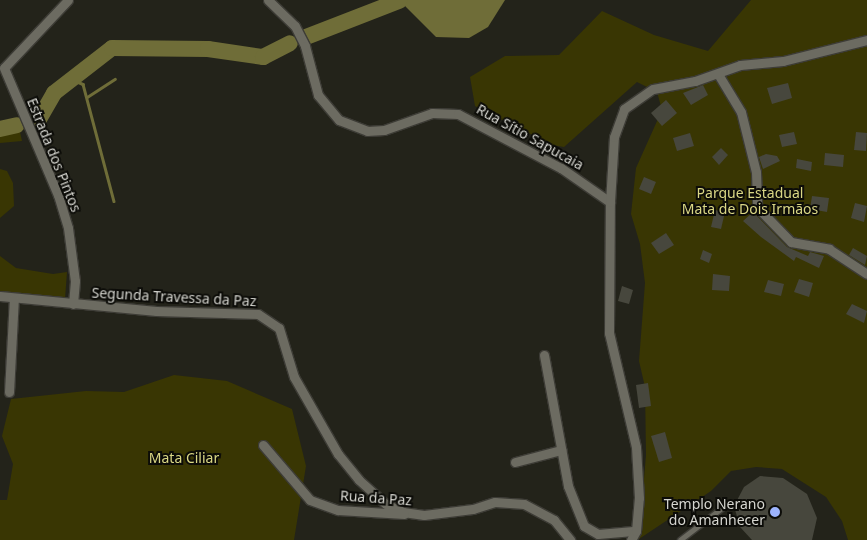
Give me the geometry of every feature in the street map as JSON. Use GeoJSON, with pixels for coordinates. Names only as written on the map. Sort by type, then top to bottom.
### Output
{"type":"FeatureCollection","features":[{"type":"Feature","properties":{"kind":"street","name":"Estrada dos Pintos"},"geometry":{"type":"LineString","coordinates":[[68,0],[2,68],[58,195],[68,228],[74,267],[72,304]]}},
{"type":"Feature","properties":{"kind":"street","name":"Rua Sítio Sapucaia"},"geometry":{"type":"LineString","coordinates":[[268,0],[295,26],[305,46],[318,95],[339,120],[367,131],[384,130],[432,113],[458,114],[561,168],[610,202]]}},
{"type":"Feature","properties":{"kind":"street"},"geometry":{"type":"LineString","coordinates":[[630,540],[636,531],[639,498],[636,447],[609,333],[610,202],[614,138],[624,108],[653,90],[718,74],[740,65],[783,61],[867,40]]}},
{"type":"Feature","properties":{"kind":"street"},"geometry":{"type":"LineString","coordinates":[[718,74],[741,112],[756,172],[757,207],[790,242],[829,249],[867,274]]}},
{"type":"Feature","properties":{"kind":"street"},"geometry":{"type":"LineString","coordinates":[[0,296],[72,304]]}},
{"type":"Feature","properties":{"kind":"street"},"geometry":{"type":"LineString","coordinates":[[9,392],[14,298]]}},
{"type":"Feature","properties":{"kind":"street","name":"Segunda Travessa da Paz"},"geometry":{"type":"LineString","coordinates":[[72,304],[258,314],[271,320],[279,328],[294,377],[338,454],[359,480],[386,504],[402,512],[424,515],[511,502],[539,510],[554,520],[570,540]]}},
{"type":"Feature","properties":{"kind":"street"},"geometry":{"type":"LineString","coordinates":[[544,355],[560,450],[573,501],[590,532],[636,531]]}},
{"type":"Feature","properties":{"kind":"street","name":"Rua da Paz"},"geometry":{"type":"LineString","coordinates":[[262,445],[310,500],[338,510],[424,515]]}},
{"type":"Feature","properties":{"kind":"street"},"geometry":{"type":"LineString","coordinates":[[516,462],[560,450]]}},
{"type":"Feature","properties":{"kind":"lane"},"geometry":{"type":"LineString","coordinates":[[680,540],[723,507]]}},
{"type":"Feature","properties":{"kind":"green space","name":"Parque Estadual Mata de Dois Irmãos"},"geometry":{"type":"Polygon","coordinates":[[[751,0],[867,0],[867,540],[848,540],[842,521],[826,497],[782,469],[756,467],[731,471],[711,491],[639,539],[646,455],[645,387],[639,361],[645,283],[640,244],[631,214],[636,168],[662,110],[657,92],[637,82],[564,147],[552,145],[475,106],[470,77],[505,56],[559,55],[602,11],[654,35],[708,51],[751,0]]]}},
{"type":"Feature","properties":{"kind":"green space"},"geometry":{"type":"Polygon","coordinates":[[[18,123],[22,141],[0,143],[0,126],[18,123]]]}},
{"type":"Feature","properties":{"kind":"green space"},"geometry":{"type":"Polygon","coordinates":[[[0,169],[7,171],[13,183],[14,206],[0,218],[0,169]]]}},
{"type":"Feature","properties":{"kind":"green space"},"geometry":{"type":"Polygon","coordinates":[[[0,256],[16,268],[53,274],[67,272],[65,299],[0,292],[0,256]]]}},
{"type":"Feature","properties":{"kind":"green space","name":"Mata Ciliar"},"geometry":{"type":"Polygon","coordinates":[[[174,375],[227,381],[292,409],[306,466],[294,540],[0,540],[0,500],[7,500],[13,464],[2,436],[11,399],[86,391],[124,392],[174,375]]]}},
{"type":"Feature","properties":{"kind":"shaded area"},"geometry":{"type":"Polygon","coordinates":[[[399,0],[505,0],[488,27],[469,38],[436,37],[399,0]]]}},
{"type":"Feature","properties":{"kind":"building"},"geometry":{"type":"Polygon","coordinates":[[[788,83],[792,98],[772,104],[767,88],[788,83]]]}},
{"type":"Feature","properties":{"kind":"building"},"geometry":{"type":"Polygon","coordinates":[[[703,85],[708,95],[691,105],[683,93],[703,85]]]}},
{"type":"Feature","properties":{"kind":"building"},"geometry":{"type":"Polygon","coordinates":[[[666,100],[677,113],[662,126],[651,113],[666,100]]]}},
{"type":"Feature","properties":{"kind":"building"},"geometry":{"type":"Polygon","coordinates":[[[794,132],[797,144],[782,147],[779,135],[794,132]]]}},
{"type":"Feature","properties":{"kind":"building"},"geometry":{"type":"Polygon","coordinates":[[[856,132],[867,133],[866,151],[854,150],[856,132]]]}},
{"type":"Feature","properties":{"kind":"building"},"geometry":{"type":"Polygon","coordinates":[[[690,133],[694,146],[677,151],[673,138],[690,133]]]}},
{"type":"Feature","properties":{"kind":"building"},"geometry":{"type":"Polygon","coordinates":[[[721,148],[728,155],[719,165],[712,157],[721,148]]]}},
{"type":"Feature","properties":{"kind":"building"},"geometry":{"type":"Polygon","coordinates":[[[825,153],[844,155],[843,167],[824,165],[825,153]]]}},
{"type":"Feature","properties":{"kind":"building"},"geometry":{"type":"Polygon","coordinates":[[[766,154],[777,156],[780,161],[763,169],[759,157],[766,154]]]}},
{"type":"Feature","properties":{"kind":"building"},"geometry":{"type":"Polygon","coordinates":[[[797,159],[812,162],[811,171],[796,168],[797,159]]]}},
{"type":"Feature","properties":{"kind":"building"},"geometry":{"type":"Polygon","coordinates":[[[644,177],[656,182],[651,194],[639,189],[644,177]]]}},
{"type":"Feature","properties":{"kind":"building"},"geometry":{"type":"Polygon","coordinates":[[[812,196],[829,198],[827,212],[810,209],[812,196]]]}},
{"type":"Feature","properties":{"kind":"building"},"geometry":{"type":"Polygon","coordinates":[[[855,203],[867,206],[864,222],[851,218],[855,203]]]}},
{"type":"Feature","properties":{"kind":"building"},"geometry":{"type":"Polygon","coordinates":[[[715,210],[725,212],[721,229],[711,227],[715,210]]]}},
{"type":"Feature","properties":{"kind":"building"},"geometry":{"type":"Polygon","coordinates":[[[753,212],[787,247],[808,256],[810,252],[824,256],[819,268],[796,257],[794,261],[761,237],[743,221],[753,212]]]}},
{"type":"Feature","properties":{"kind":"building"},"geometry":{"type":"Polygon","coordinates":[[[666,233],[674,245],[659,254],[651,243],[666,233]]]}},
{"type":"Feature","properties":{"kind":"building"},"geometry":{"type":"Polygon","coordinates":[[[853,248],[867,256],[865,265],[849,255],[853,248]]]}},
{"type":"Feature","properties":{"kind":"building"},"geometry":{"type":"Polygon","coordinates":[[[703,250],[712,254],[709,263],[700,259],[703,250]]]}},
{"type":"Feature","properties":{"kind":"building"},"geometry":{"type":"Polygon","coordinates":[[[713,274],[730,276],[729,291],[712,290],[713,274]]]}},
{"type":"Feature","properties":{"kind":"building"},"geometry":{"type":"Polygon","coordinates":[[[799,279],[813,283],[809,297],[794,292],[799,279]]]}},
{"type":"Feature","properties":{"kind":"building"},"geometry":{"type":"Polygon","coordinates":[[[768,280],[784,284],[781,296],[764,292],[768,280]]]}},
{"type":"Feature","properties":{"kind":"building"},"geometry":{"type":"Polygon","coordinates":[[[622,286],[633,290],[629,304],[618,301],[622,286]]]}},
{"type":"Feature","properties":{"kind":"building"},"geometry":{"type":"Polygon","coordinates":[[[852,304],[867,311],[864,323],[846,314],[852,304]]]}},
{"type":"Feature","properties":{"kind":"building"},"geometry":{"type":"Polygon","coordinates":[[[648,383],[651,406],[639,408],[636,385],[648,383]]]}},
{"type":"Feature","properties":{"kind":"building"},"geometry":{"type":"Polygon","coordinates":[[[665,432],[672,458],[659,462],[651,436],[665,432]]]}},
{"type":"Feature","properties":{"kind":"building","name":"Templo Nerano do Amanhecer"},"geometry":{"type":"Polygon","coordinates":[[[760,476],[783,478],[807,494],[817,518],[812,540],[752,540],[740,527],[734,506],[744,487],[760,476]]]}},
{"type":"Feature","properties":{"kind":"waterway"},"geometry":{"type":"LineString","coordinates":[[306,37],[399,1]]}},
{"type":"Feature","properties":{"kind":"waterway"},"geometry":{"type":"LineString","coordinates":[[38,121],[54,93],[112,48],[208,49],[263,57],[290,43]]}},
{"type":"Feature","properties":{"kind":"waterway"},"geometry":{"type":"LineString","coordinates":[[71,79],[83,84],[114,201]]}},
{"type":"Feature","properties":{"kind":"waterway"},"geometry":{"type":"LineString","coordinates":[[87,97],[115,79]]}},
{"type":"Feature","properties":{"kind":"waterway"},"geometry":{"type":"LineString","coordinates":[[0,129],[17,125]]}},
{"type":"Feature","properties":{"kind":"place","name":"Templo Nerano do Amanhecer"},"geometry":{"type":"Point","coordinates":[775,512]}}]}
